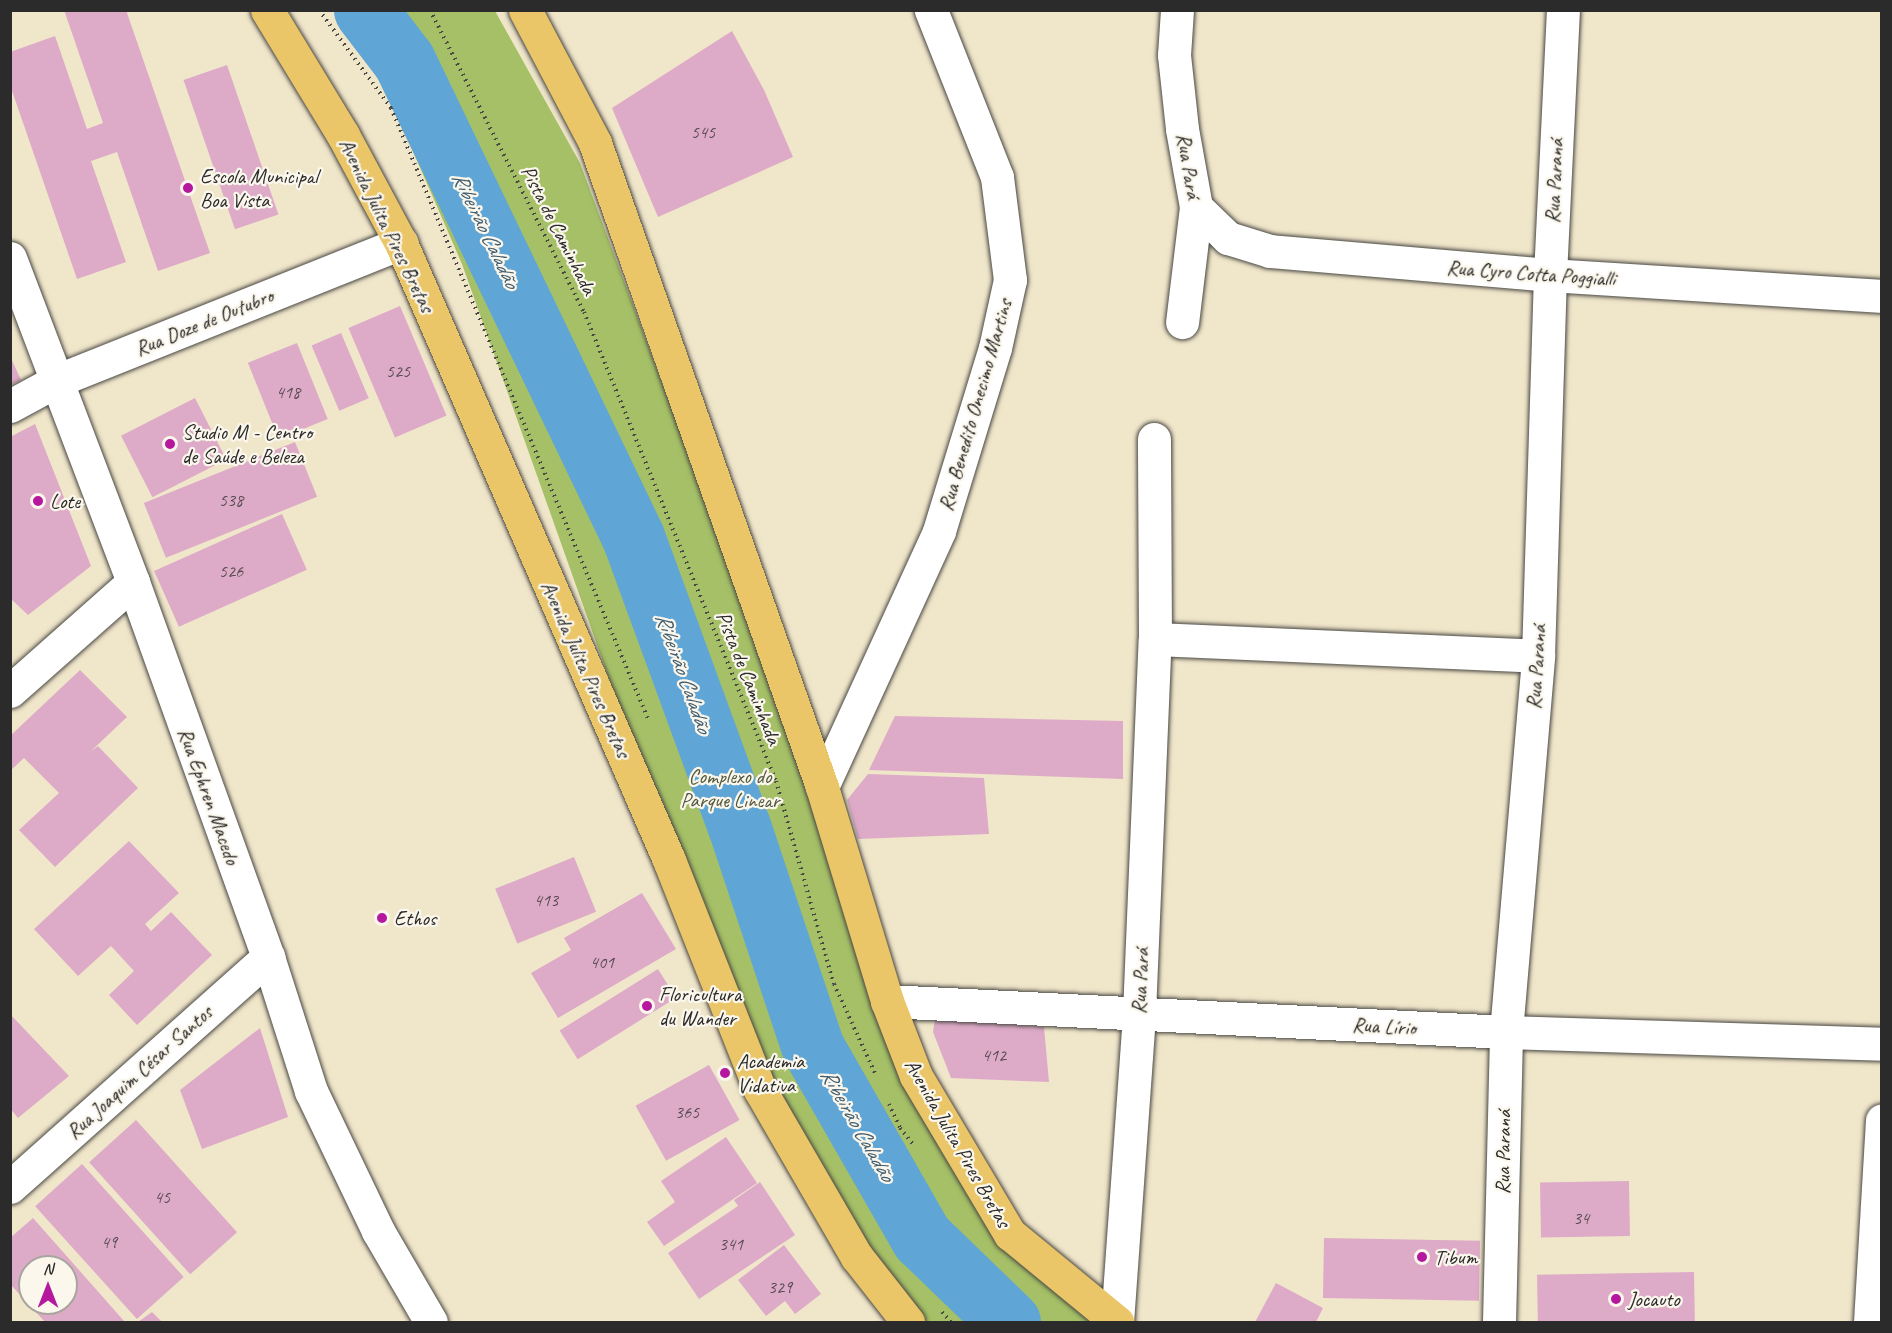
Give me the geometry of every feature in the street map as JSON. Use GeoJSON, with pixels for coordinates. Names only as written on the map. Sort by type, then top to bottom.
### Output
{"type":"FeatureCollection","features":[{"type":"Feature","properties":{"kind":"main road","name":"Avenida Julita Pires Bretas"},"geometry":{"type":"LineString","coordinates":[[267,10],[343,135],[401,243],[669,860],[760,1090],[857,1257],[908,1323]]}},
{"type":"Feature","properties":{"kind":"main road","name":"Avenida Julita Pires Bretas"},"geometry":{"type":"LineString","coordinates":[[525,10],[595,143],[822,787],[887,1001],[916,1076],[1010,1234],[1117,1322]]}},
{"type":"Feature","properties":{"kind":"street","name":"Rua Benedito Onecimo Martins"},"geometry":{"type":"LineString","coordinates":[[822,787],[939,531],[995,348],[1010,280],[997,177],[931,10]]}},
{"type":"Feature","properties":{"kind":"street","name":"Rua Pará"},"geometry":{"type":"LineString","coordinates":[[1177,10],[1174,55],[1182,129],[1196,207],[1182,321]]}},
{"type":"Feature","properties":{"kind":"street","name":"Rua Paraná"},"geometry":{"type":"LineString","coordinates":[[1499,1323],[1506,1032],[1538,656],[1550,275],[1563,10]]}},
{"type":"Feature","properties":{"kind":"street","name":"Rua Cyro Cotta Poggialli"},"geometry":{"type":"LineString","coordinates":[[1196,207],[1228,238],[1270,251],[1550,275],[1881,296]]}},
{"type":"Feature","properties":{"kind":"street","name":"Rua Doze de Outubro"},"geometry":{"type":"LineString","coordinates":[[10,406],[56,381],[401,243]]}},
{"type":"Feature","properties":{"kind":"street","name":"Rua Ephren Macedo"},"geometry":{"type":"LineString","coordinates":[[10,258],[133,582],[268,957],[311,1091],[378,1231],[430,1323]]}},
{"type":"Feature","properties":{"kind":"street","name":"Rua Pará"},"geometry":{"type":"LineString","coordinates":[[1117,1322],[1139,1013],[1155,639],[1154,439]]}},
{"type":"Feature","properties":{"kind":"street"},"geometry":{"type":"LineString","coordinates":[[10,691],[133,582]]}},
{"type":"Feature","properties":{"kind":"street"},"geometry":{"type":"LineString","coordinates":[[1155,639],[1538,656]]}},
{"type":"Feature","properties":{"kind":"street","name":"Rua Joaquim César Santos"},"geometry":{"type":"LineString","coordinates":[[10,1187],[268,957]]}},
{"type":"Feature","properties":{"kind":"street","name":"Rua Lírio"},"geometry":{"type":"LineString","coordinates":[[887,1001],[1506,1032],[1881,1044]]}},
{"type":"Feature","properties":{"kind":"street"},"geometry":{"type":"LineString","coordinates":[[1870,1323],[1881,1120]]}},
{"type":"Feature","properties":{"kind":"path","name":"Pista de Caminhada"},"geometry":{"type":"LineString","coordinates":[[430,10],[584,312],[776,782],[834,984],[877,1077]]}},
{"type":"Feature","properties":{"kind":"path"},"geometry":{"type":"LineString","coordinates":[[886,1097],[900,1128],[914,1145]]}},
{"type":"Feature","properties":{"kind":"green space","name":"Complexo do Parque Linear"},"geometry":{"type":"Polygon","coordinates":[[[345,11],[495,11],[580,163],[807,771],[870,980],[1009,1240],[1108,1322],[913,1322],[766,1089],[673,859],[462,264],[405,133],[375,47],[345,11]]]}},
{"type":"Feature","properties":{"kind":"building"},"geometry":{"type":"Polygon","coordinates":[[[64,10],[126,10],[210,253],[158,271],[117,152],[91,161],[126,262],[77,279],[10,85],[10,52],[55,36],[87,129],[103,123],[64,10]]]}},
{"type":"Feature","properties":{"kind":"building"},"geometry":{"type":"Polygon","coordinates":[[[732,31],[764,90],[793,157],[658,217],[612,108],[732,31]]]}},
{"type":"Feature","properties":{"kind":"building"},"geometry":{"type":"Polygon","coordinates":[[[227,65],[278,214],[235,229],[184,80],[227,65]]]}},
{"type":"Feature","properties":{"kind":"building"},"geometry":{"type":"Polygon","coordinates":[[[400,306],[446,416],[395,437],[348,328],[400,306]]]}},
{"type":"Feature","properties":{"kind":"building"},"geometry":{"type":"Polygon","coordinates":[[[341,333],[369,398],[339,411],[312,346],[341,333]]]}},
{"type":"Feature","properties":{"kind":"building"},"geometry":{"type":"Polygon","coordinates":[[[297,343],[328,419],[279,439],[248,363],[297,343]]]}},
{"type":"Feature","properties":{"kind":"building"},"geometry":{"type":"Polygon","coordinates":[[[10,356],[21,380],[10,385],[10,356]]]}},
{"type":"Feature","properties":{"kind":"building","name":"Studio M - Centro de Saúde e Beleza"},"geometry":{"type":"Polygon","coordinates":[[[195,398],[226,459],[152,497],[121,436],[195,398]]]}},
{"type":"Feature","properties":{"kind":"building","name":"Lote"},"geometry":{"type":"Polygon","coordinates":[[[35,424],[91,566],[28,615],[10,598],[10,437],[35,424]]]}},
{"type":"Feature","properties":{"kind":"building"},"geometry":{"type":"Polygon","coordinates":[[[295,442],[317,497],[166,558],[144,503],[295,442]]]}},
{"type":"Feature","properties":{"kind":"building"},"geometry":{"type":"Polygon","coordinates":[[[282,514],[307,570],[179,627],[154,571],[282,514]]]}},
{"type":"Feature","properties":{"kind":"building"},"geometry":{"type":"Polygon","coordinates":[[[80,670],[127,717],[90,752],[98,746],[138,788],[55,867],[19,830],[59,793],[24,758],[10,771],[10,736],[80,670]]]}},
{"type":"Feature","properties":{"kind":"building"},"geometry":{"type":"Polygon","coordinates":[[[895,716],[1123,721],[1123,779],[869,770],[895,716]]]}},
{"type":"Feature","properties":{"kind":"building"},"geometry":{"type":"Polygon","coordinates":[[[868,774],[984,778],[989,834],[858,839],[847,800],[868,774]]]}},
{"type":"Feature","properties":{"kind":"building"},"geometry":{"type":"Polygon","coordinates":[[[129,841],[179,893],[145,924],[151,931],[171,912],[212,955],[137,1025],[109,995],[134,971],[111,946],[78,976],[34,929],[129,841]]]}},
{"type":"Feature","properties":{"kind":"building"},"geometry":{"type":"Polygon","coordinates":[[[574,857],[596,912],[517,944],[495,889],[574,857]]]}},
{"type":"Feature","properties":{"kind":"building"},"geometry":{"type":"Polygon","coordinates":[[[642,893],[676,949],[558,1018],[531,973],[571,950],[564,938],[642,893]]]}},
{"type":"Feature","properties":{"kind":"building"},"geometry":{"type":"Polygon","coordinates":[[[658,969],[676,998],[578,1059],[560,1030],[658,969]]]}},
{"type":"Feature","properties":{"kind":"building"},"geometry":{"type":"Polygon","coordinates":[[[10,1014],[69,1076],[18,1118],[10,1108],[10,1014]]]}},
{"type":"Feature","properties":{"kind":"building"},"geometry":{"type":"Polygon","coordinates":[[[947,1018],[1044,1027],[1049,1082],[951,1078],[933,1032],[935,1019],[947,1018]]]}},
{"type":"Feature","properties":{"kind":"building"},"geometry":{"type":"Polygon","coordinates":[[[260,1028],[288,1117],[202,1149],[180,1090],[260,1028]]]}},
{"type":"Feature","properties":{"kind":"building"},"geometry":{"type":"Polygon","coordinates":[[[709,1065],[740,1120],[666,1161],[636,1106],[709,1065]]]}},
{"type":"Feature","properties":{"kind":"building"},"geometry":{"type":"Polygon","coordinates":[[[136,1120],[237,1232],[190,1274],[89,1162],[136,1120]]]}},
{"type":"Feature","properties":{"kind":"building"},"geometry":{"type":"Polygon","coordinates":[[[726,1137],[757,1183],[664,1246],[647,1222],[675,1202],[661,1181],[726,1137]]]}},
{"type":"Feature","properties":{"kind":"building"},"geometry":{"type":"Polygon","coordinates":[[[82,1164],[184,1277],[137,1319],[35,1206],[82,1164]]]}},
{"type":"Feature","properties":{"kind":"building"},"geometry":{"type":"Polygon","coordinates":[[[1629,1181],[1630,1236],[1541,1238],[1540,1183],[1629,1181]]]}},
{"type":"Feature","properties":{"kind":"building"},"geometry":{"type":"Polygon","coordinates":[[[760,1182],[795,1235],[699,1299],[668,1253],[738,1206],[734,1200],[760,1182]]]}},
{"type":"Feature","properties":{"kind":"building"},"geometry":{"type":"Polygon","coordinates":[[[33,1218],[66,1255],[18,1255],[18,1293],[10,1284],[10,1238],[33,1218]]]}},
{"type":"Feature","properties":{"kind":"building"},"geometry":{"type":"Polygon","coordinates":[[[1324,1238],[1480,1241],[1479,1301],[1323,1298],[1324,1238]]]}},
{"type":"Feature","properties":{"kind":"building"},"geometry":{"type":"Polygon","coordinates":[[[784,1245],[821,1294],[795,1314],[785,1301],[766,1316],[738,1280],[784,1245]]]}},
{"type":"Feature","properties":{"kind":"building"},"geometry":{"type":"Polygon","coordinates":[[[78,1269],[124,1321],[122,1322],[45,1322],[39,1315],[78,1315],[78,1269]]]}},
{"type":"Feature","properties":{"kind":"building","name":"Jocauto"},"geometry":{"type":"Polygon","coordinates":[[[1694,1272],[1695,1322],[1538,1322],[1537,1275],[1694,1272]]]}},
{"type":"Feature","properties":{"kind":"building"},"geometry":{"type":"Polygon","coordinates":[[[1276,1283],[1323,1308],[1316,1322],[1255,1322],[1276,1283]]]}},
{"type":"Feature","properties":{"kind":"building"},"geometry":{"type":"Polygon","coordinates":[[[152,1312],[162,1322],[138,1322],[152,1312]]]}},
{"type":"Feature","properties":{"kind":"waterway","name":"Ribeirão Caladão"},"geometry":{"type":"LineString","coordinates":[[365,10],[404,61],[633,537],[739,826],[813,1048],[922,1238],[1009,1322]]}},
{"type":"Feature","properties":{"kind":"place","name":"Escola Municipal Boa Vista"},"geometry":{"type":"Point","coordinates":[188,188]}},
{"type":"Feature","properties":{"kind":"place","name":"Studio M - Centro de Saúde e Beleza"},"geometry":{"type":"Point","coordinates":[170,444]}},
{"type":"Feature","properties":{"kind":"place","name":"Lote"},"geometry":{"type":"Point","coordinates":[38,501]}},
{"type":"Feature","properties":{"kind":"place","name":"Ethos"},"geometry":{"type":"Point","coordinates":[382,918]}},
{"type":"Feature","properties":{"kind":"place","name":"Floricultura du Wander"},"geometry":{"type":"Point","coordinates":[647,1006]}},
{"type":"Feature","properties":{"kind":"place","name":"Academia Vidativa"},"geometry":{"type":"Point","coordinates":[725,1073]}},
{"type":"Feature","properties":{"kind":"place","name":"Tibum"},"geometry":{"type":"Point","coordinates":[1422,1257]}},
{"type":"Feature","properties":{"kind":"place","name":"Jocauto"},"geometry":{"type":"Point","coordinates":[1616,1299]}}]}
